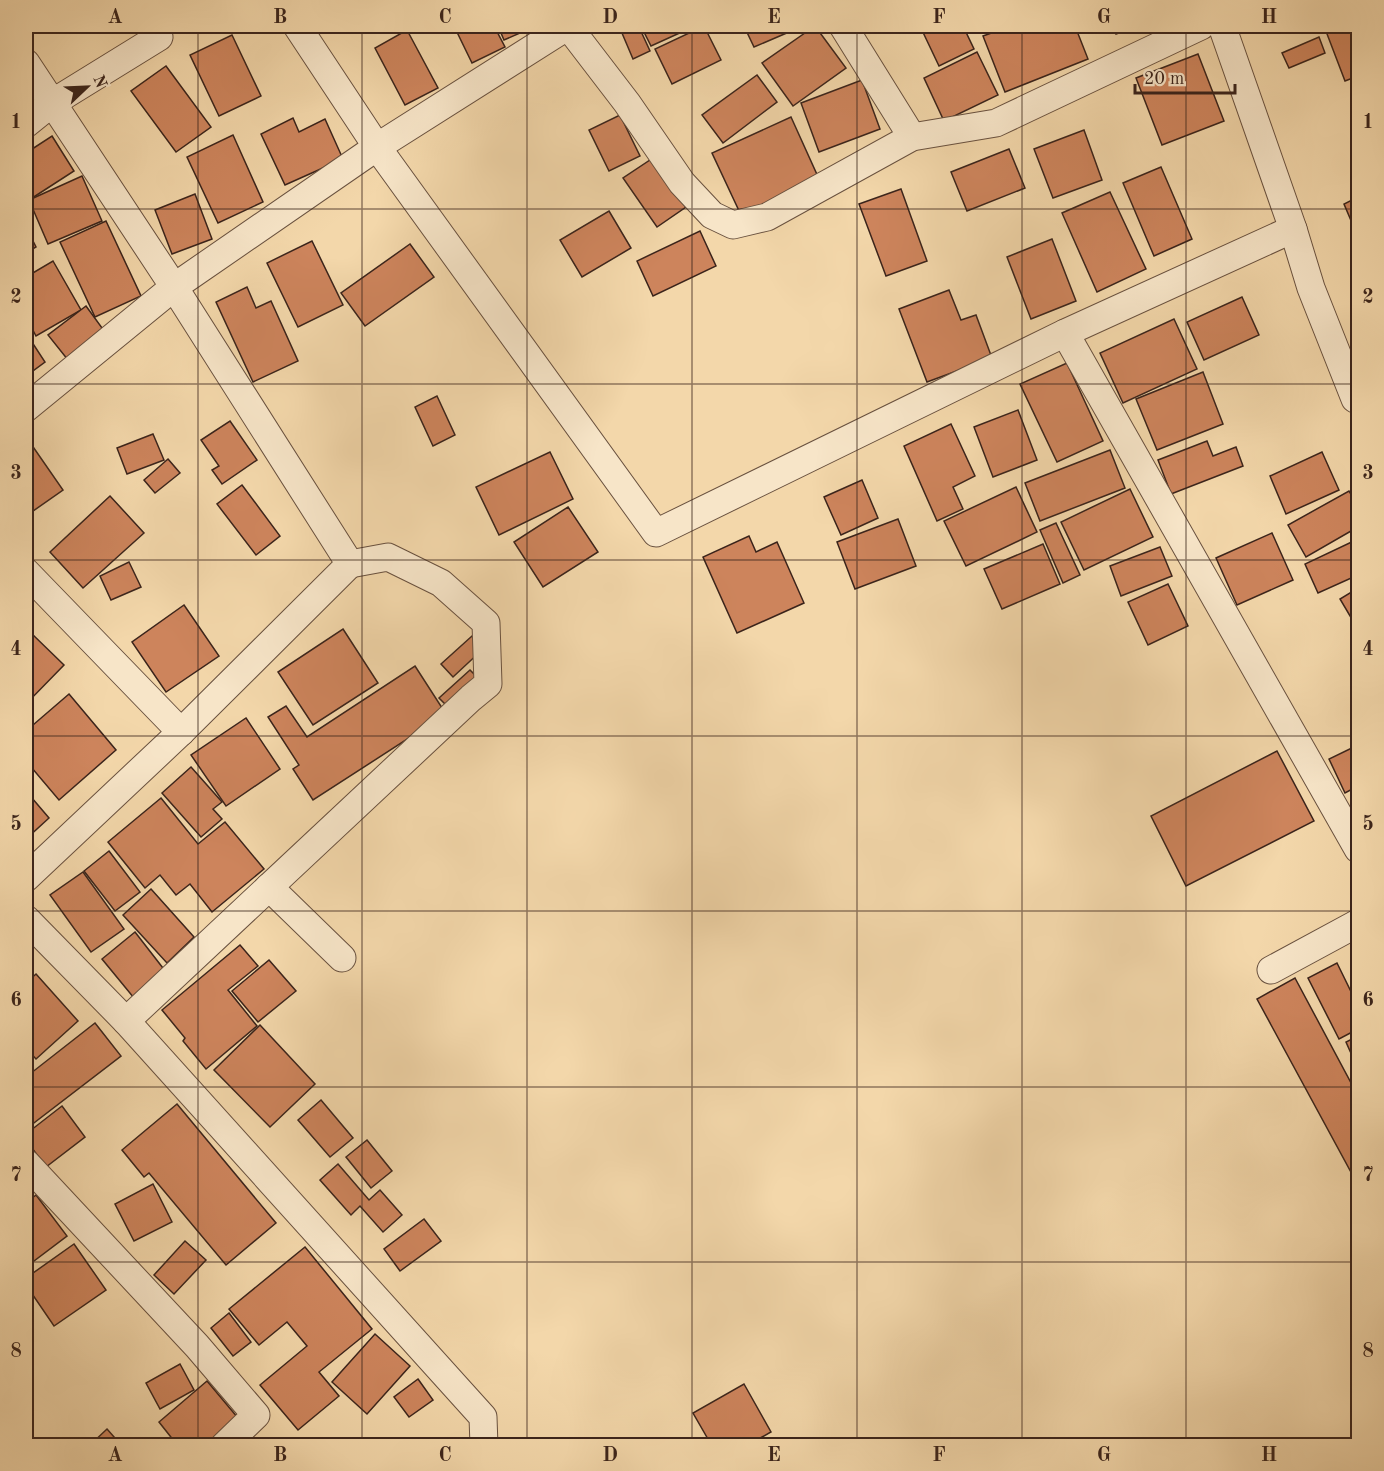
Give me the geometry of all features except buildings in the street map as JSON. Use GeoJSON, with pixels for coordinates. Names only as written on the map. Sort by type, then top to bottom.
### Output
{"type":"FeatureCollection","features":[{"type":"Feature","properties":{"kind":"street"},"geometry":{"type":"LineString","coordinates":[[297,26],[377,147],[656,533],[1065,333],[1293,229]]}},
{"type":"Feature","properties":{"kind":"street"},"geometry":{"type":"LineString","coordinates":[[26,408],[174,287],[377,147],[568,26],[627,103],[682,183],[712,215],[733,225],[767,217],[912,137],[996,123],[1201,26]]}},
{"type":"Feature","properties":{"kind":"street"},"geometry":{"type":"LineString","coordinates":[[843,26],[912,137]]}},
{"type":"Feature","properties":{"kind":"street"},"geometry":{"type":"LineString","coordinates":[[1222,26],[1293,229],[1311,288],[1355,399]]}},
{"type":"Feature","properties":{"kind":"street"},"geometry":{"type":"LineString","coordinates":[[26,124],[52,103],[159,37]]}},
{"type":"Feature","properties":{"kind":"street"},"geometry":{"type":"LineString","coordinates":[[26,63],[174,287],[350,564]]}},
{"type":"Feature","properties":{"kind":"street"},"geometry":{"type":"LineString","coordinates":[[1065,333],[1359,849]]}},
{"type":"Feature","properties":{"kind":"street"},"geometry":{"type":"LineString","coordinates":[[26,878],[181,732],[350,564],[388,557],[441,584],[486,623],[488,684],[126,1021]]}},
{"type":"Feature","properties":{"kind":"street"},"geometry":{"type":"LineString","coordinates":[[26,572],[181,732]]}},
{"type":"Feature","properties":{"kind":"street"},"geometry":{"type":"LineString","coordinates":[[269,887],[342,958]]}},
{"type":"Feature","properties":{"kind":"street"},"geometry":{"type":"LineString","coordinates":[[26,919],[126,1021],[483,1417],[484,1446]]}},
{"type":"Feature","properties":{"kind":"street"},"geometry":{"type":"LineString","coordinates":[[1271,970],[1359,923]]}},
{"type":"Feature","properties":{"kind":"street"},"geometry":{"type":"LineString","coordinates":[[26,1163],[197,1346],[256,1415],[224,1446]]}}]}
